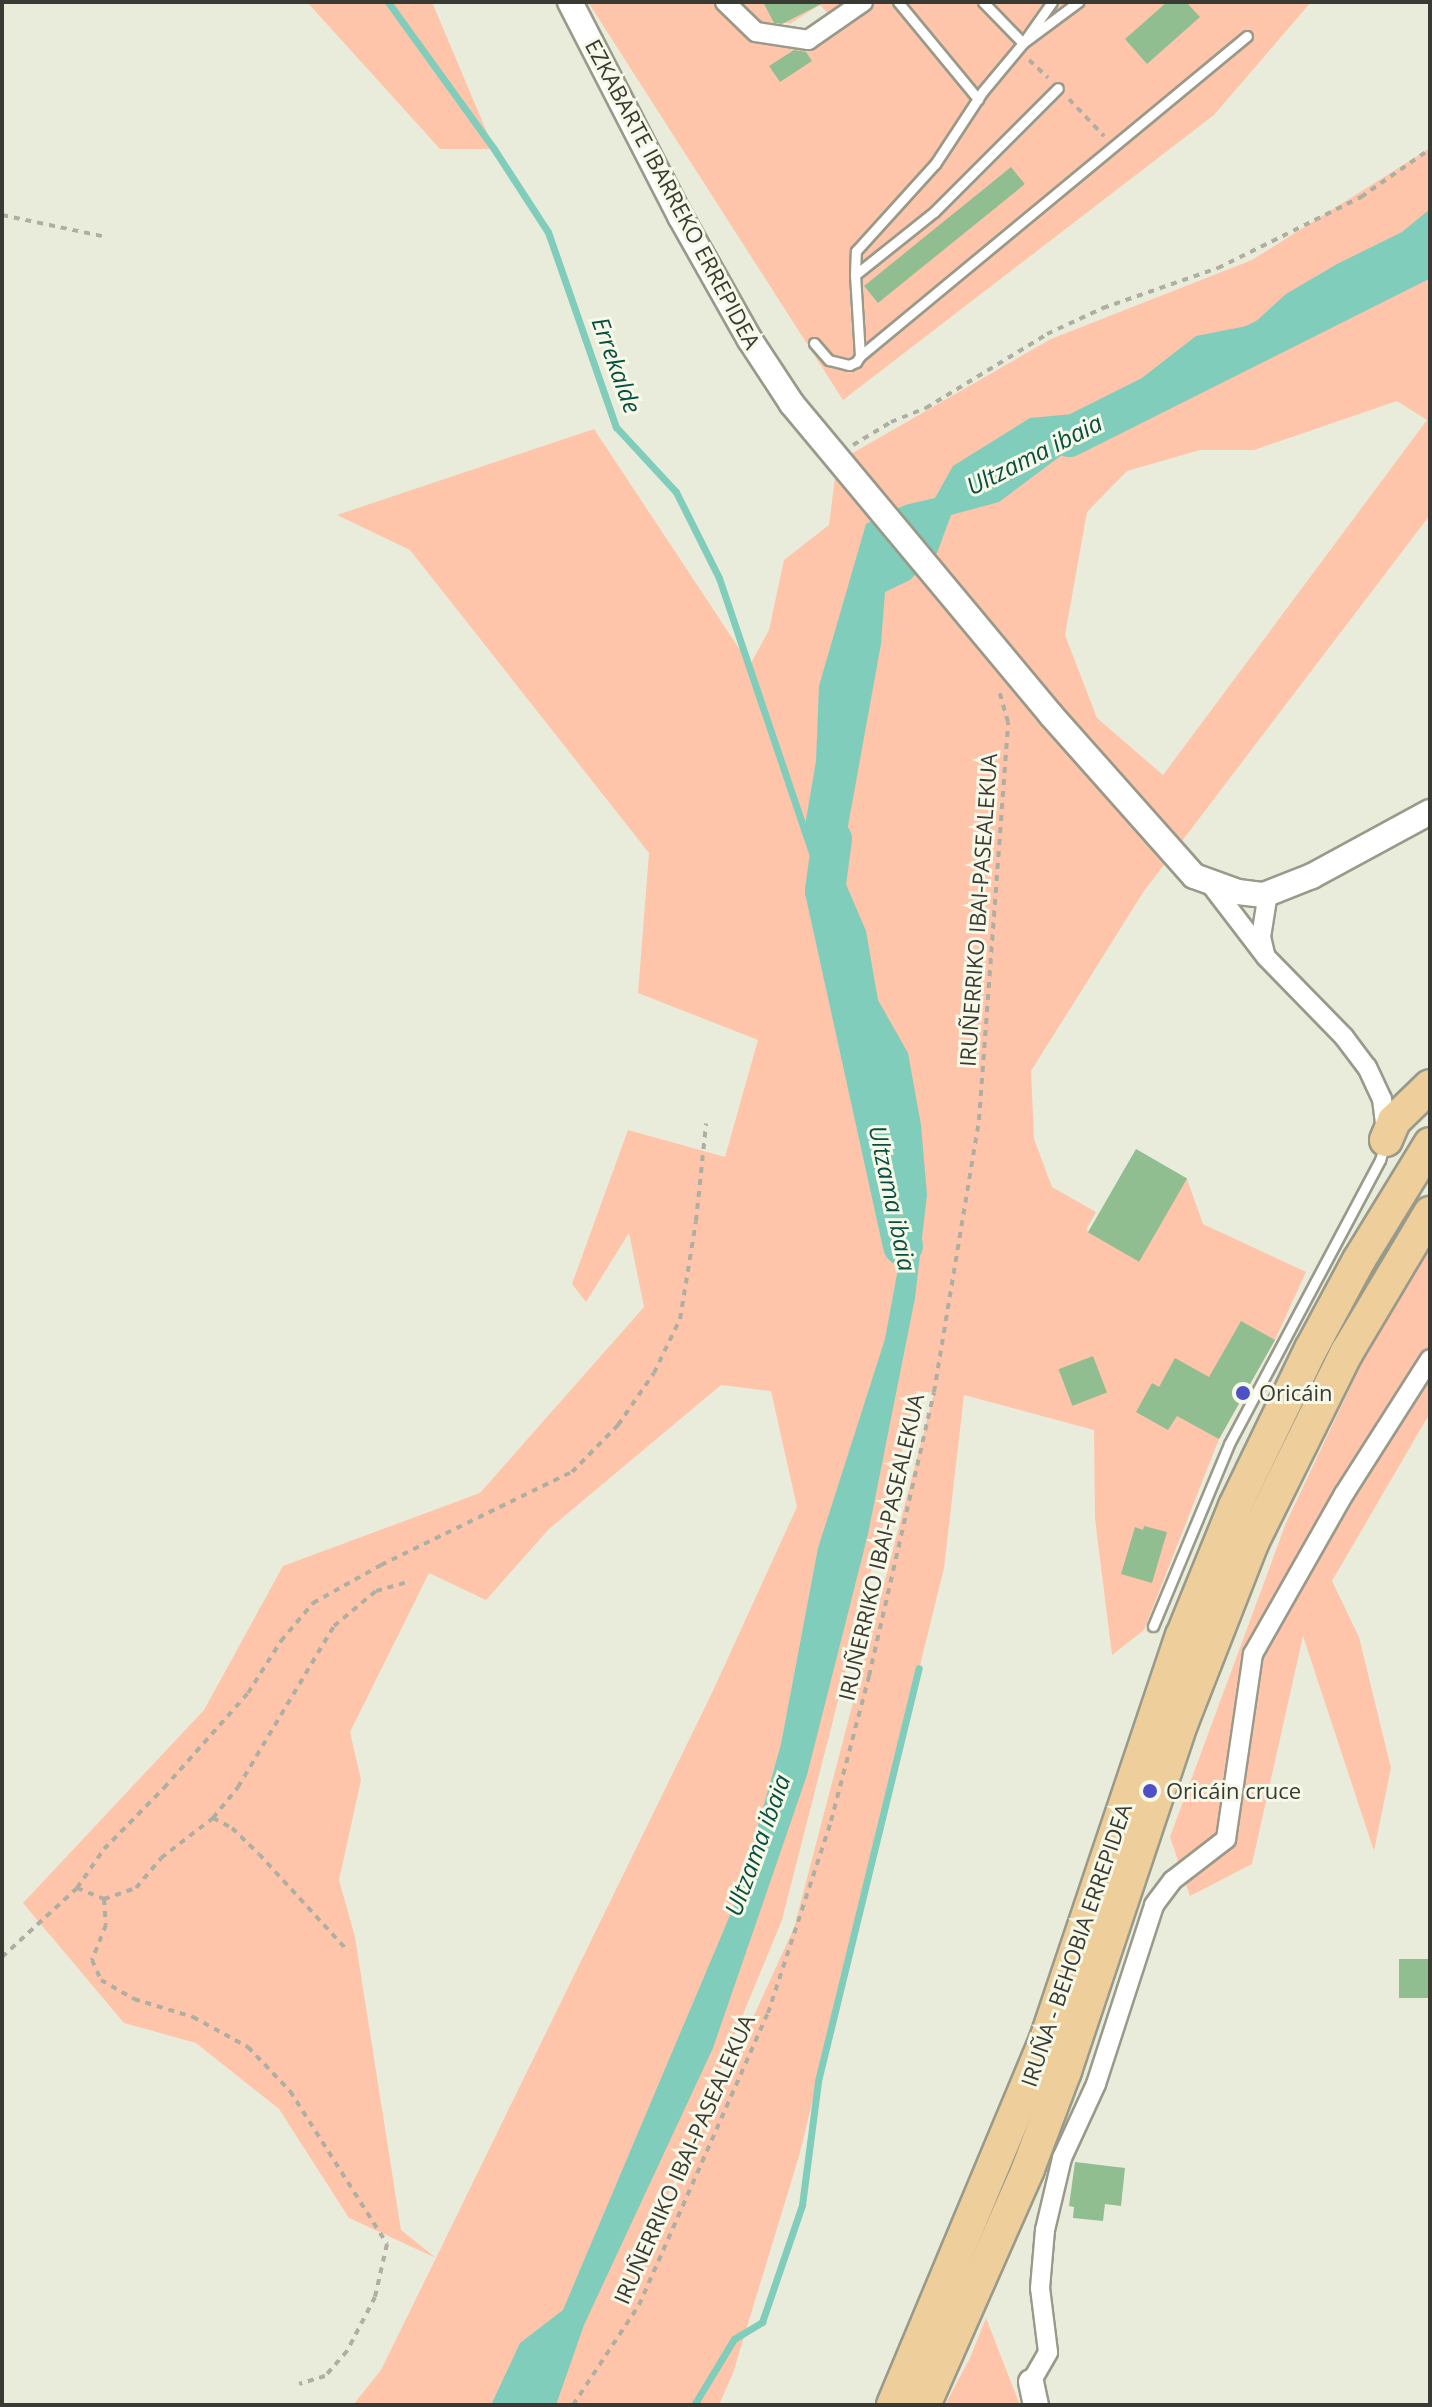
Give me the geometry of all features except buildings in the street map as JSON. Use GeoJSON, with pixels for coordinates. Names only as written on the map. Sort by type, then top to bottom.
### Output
{"type":"FeatureCollection","features":[{"type":"Feature","properties":{"kind":"highway"},"geometry":{"type":"LineString","coordinates":[[1386,1140],[1394,1121],[1430,1086]]}},
{"type":"Feature","properties":{"kind":"highway","name":"IRUÑA - BEHOBIA ERREPIDEA"},"geometry":{"type":"LineString","coordinates":[[893,2405],[1046,2039],[1182,1636],[1235,1506],[1339,1298],[1430,1144]]}},
{"type":"Feature","properties":{"kind":"highway","name":"IRUÑA - BEHOBIA ERREPIDEA"},"geometry":{"type":"LineString","coordinates":[[924,2405],[1028,2169],[1065,2071],[1182,1722],[1253,1541],[1347,1352],[1430,1213]]}},
{"type":"Feature","properties":{"kind":"street","name":"EZKABARTE IBARREKO ERREPIDEA"},"geometry":{"type":"LineString","coordinates":[[570,2],[680,216],[750,340],[792,404],[837,462],[1168,850],[1194,876],[1211,885]]}},
{"type":"Feature","properties":{"kind":"street"},"geometry":{"type":"LineString","coordinates":[[725,2],[756,32],[808,40],[863,2]]}},
{"type":"Feature","properties":{"kind":"street"},"geometry":{"type":"LineString","coordinates":[[1211,885],[1238,892],[1268,893],[1312,876],[1430,812]]}},
{"type":"Feature","properties":{"kind":"street"},"geometry":{"type":"LineString","coordinates":[[1211,885],[1266,957],[1344,1037],[1367,1067],[1382,1099],[1386,1140]]}},
{"type":"Feature","properties":{"kind":"street"},"geometry":{"type":"LineString","coordinates":[[1266,957],[1261,937],[1268,893]]}},
{"type":"Feature","properties":{"kind":"street"},"geometry":{"type":"LineString","coordinates":[[1033,2394],[1048,2352],[1040,2288],[1045,2230],[1062,2158],[1096,2084],[1154,1905],[1173,1880],[1226,1839],[1253,1654],[1344,1494],[1430,1359]]}},
{"type":"Feature","properties":{"kind":"lane"},"geometry":{"type":"LineString","coordinates":[[898,2],[978,99]]}},
{"type":"Feature","properties":{"kind":"lane"},"geometry":{"type":"LineString","coordinates":[[983,2],[1020,46]]}},
{"type":"Feature","properties":{"kind":"lane"},"geometry":{"type":"LineString","coordinates":[[860,356],[856,251],[935,164],[978,99],[1052,2]]}},
{"type":"Feature","properties":{"kind":"lane"},"geometry":{"type":"LineString","coordinates":[[1020,46],[1078,2]]}},
{"type":"Feature","properties":{"kind":"lane"},"geometry":{"type":"LineString","coordinates":[[814,343],[820,353],[849,365],[1247,36]]}},
{"type":"Feature","properties":{"kind":"lane"},"geometry":{"type":"LineString","coordinates":[[855,275],[934,212],[1058,88]]}},
{"type":"Feature","properties":{"kind":"lane"},"geometry":{"type":"LineString","coordinates":[[1153,1626],[1203,1499],[1229,1444],[1380,1160],[1386,1140]]}},
{"type":"Feature","properties":{"kind":"path"},"geometry":{"type":"LineString","coordinates":[[1020,46],[1113,147]]}},
{"type":"Feature","properties":{"kind":"path"},"geometry":{"type":"LineString","coordinates":[[837,462],[857,441],[926,408],[1047,334],[1103,308],[1232,261],[1361,197],[1430,149]]}},
{"type":"Feature","properties":{"kind":"path"},"geometry":{"type":"LineString","coordinates":[[2,215],[106,237]]}},
{"type":"Feature","properties":{"kind":"path","name":"IRUÑERRIKO IBAI-PASEALEKUA"},"geometry":{"type":"LineString","coordinates":[[573,2405],[639,2305],[768,2013],[831,1821],[869,1676],[934,1392],[979,1120],[1008,722],[996,680],[992,643]]}},
{"type":"Feature","properties":{"kind":"path"},"geometry":{"type":"LineString","coordinates":[[2,1957],[77,1888],[104,1849],[164,1788],[248,1693],[281,1641],[313,1603],[408,1552],[572,1472],[618,1425],[654,1373],[680,1319],[696,1221],[706,1124]]}},
{"type":"Feature","properties":{"kind":"path"},"geometry":{"type":"LineString","coordinates":[[77,1888],[104,1899],[136,1888],[161,1858],[213,1818],[238,1787],[334,1626],[376,1591],[411,1581]]}},
{"type":"Feature","properties":{"kind":"path"},"geometry":{"type":"LineString","coordinates":[[213,1818],[232,1828],[259,1854],[347,1950]]}},
{"type":"Feature","properties":{"kind":"path"},"geometry":{"type":"LineString","coordinates":[[104,1899],[106,1925],[92,1960],[101,1980],[134,1999],[193,2017],[248,2047],[290,2091],[387,2244],[375,2297],[347,2351],[325,2376],[299,2384]]}},
{"type":"Feature","properties":{"kind":"shaded area"},"geometry":{"type":"Polygon","coordinates":[[[307,2],[432,2],[494,149],[440,149],[307,2]]]}},
{"type":"Feature","properties":{"kind":"shaded area"},"geometry":{"type":"Polygon","coordinates":[[[588,2],[714,2],[750,35],[811,47],[837,23],[820,5],[791,23],[762,23],[741,2],[1311,2],[1214,115],[843,400],[588,2]]]}},
{"type":"Feature","properties":{"kind":"shaded area"},"geometry":{"type":"Polygon","coordinates":[[[1430,148],[1430,515],[1144,891],[1031,1071],[1034,1139],[1052,1187],[1096,1212],[1086,1230],[1136,1258],[1187,1179],[1203,1224],[1306,1272],[1275,1340],[1219,1439],[1144,1630],[1112,1655],[1095,1519],[1094,1430],[964,1395],[944,1568],[799,2156],[733,2373],[719,2405],[353,2405],[381,2370],[436,2258],[349,2218],[279,2109],[196,2043],[124,2023],[23,1903],[204,1710],[283,1566],[480,1493],[644,1307],[629,1233],[586,1302],[572,1284],[628,1130],[725,1157],[758,1040],[638,993],[649,853],[410,550],[337,515],[594,429],[750,665],[769,630],[784,560],[829,525],[837,462],[1051,339],[1252,260],[1430,148]],[[1397,401],[1254,450],[1200,450],[1127,471],[1087,512],[1065,635],[1097,718],[1163,775],[1427,420],[1397,401]],[[721,1385],[549,1529],[486,1600],[429,1573],[350,1732],[361,1780],[339,1880],[355,1937],[401,2230],[436,2258],[711,1695],[797,1507],[771,1391],[721,1385]],[[917,1391],[782,1920],[639,2266],[794,1928],[934,1393],[917,1391]]]}},
{"type":"Feature","properties":{"kind":"shaded area"},"geometry":{"type":"Polygon","coordinates":[[[1430,1241],[1430,1413],[1332,1581],[1359,1637],[1391,1768],[1374,1851],[1303,1636],[1252,1864],[1190,1896],[1170,1837],[1286,1523],[1383,1318],[1430,1241]]]}},
{"type":"Feature","properties":{"kind":"shaded area"},"geometry":{"type":"Polygon","coordinates":[[[986,2318],[1020,2405],[945,2405],[970,2358],[986,2318]]]}},
{"type":"Feature","properties":{"kind":"water"},"geometry":{"type":"Polygon","coordinates":[[[1430,209],[1430,264],[1321,311],[1117,414],[999,502],[951,515],[937,553],[910,580],[885,592],[881,644],[840,870],[866,931],[878,1000],[908,1053],[921,1125],[927,1195],[915,1298],[868,1534],[807,1775],[713,2048],[584,2325],[556,2405],[491,2405],[520,2343],[563,2310],[739,1894],[781,1744],[818,1548],[885,1339],[897,1274],[892,1196],[825,891],[804,832],[816,761],[819,686],[866,524],[905,505],[935,498],[953,466],[1030,418],[1073,414],[1138,381],[1196,336],[1252,325],[1286,294],[1337,264],[1402,232],[1430,209]]]}},
{"type":"Feature","properties":{"kind":"waterway","name":"Errekalde"},"geometry":{"type":"LineString","coordinates":[[388,2],[494,149],[548,232],[616,427],[676,492],[719,578],[825,891]]}},
{"type":"Feature","properties":{"kind":"waterway","name":"Ultzama ibaia"},"geometry":{"type":"LineString","coordinates":[[1069,437],[1430,256]]}},
{"type":"Feature","properties":{"kind":"waterway","name":"Ultzama ibaia"},"geometry":{"type":"LineString","coordinates":[[832,839],[825,891],[903,1246]]}},
{"type":"Feature","properties":{"kind":"waterway"},"geometry":{"type":"LineString","coordinates":[[694,2405],[734,2339],[762,2322],[802,2205],[818,2081],[919,1668]]}},
{"type":"Feature","properties":{"kind":"place","name":"Oricáin"},"geometry":{"type":"Point","coordinates":[1243,1393]}},
{"type":"Feature","properties":{"kind":"place","name":"Oricáin cruce"},"geometry":{"type":"Point","coordinates":[1150,1791]}}]}
